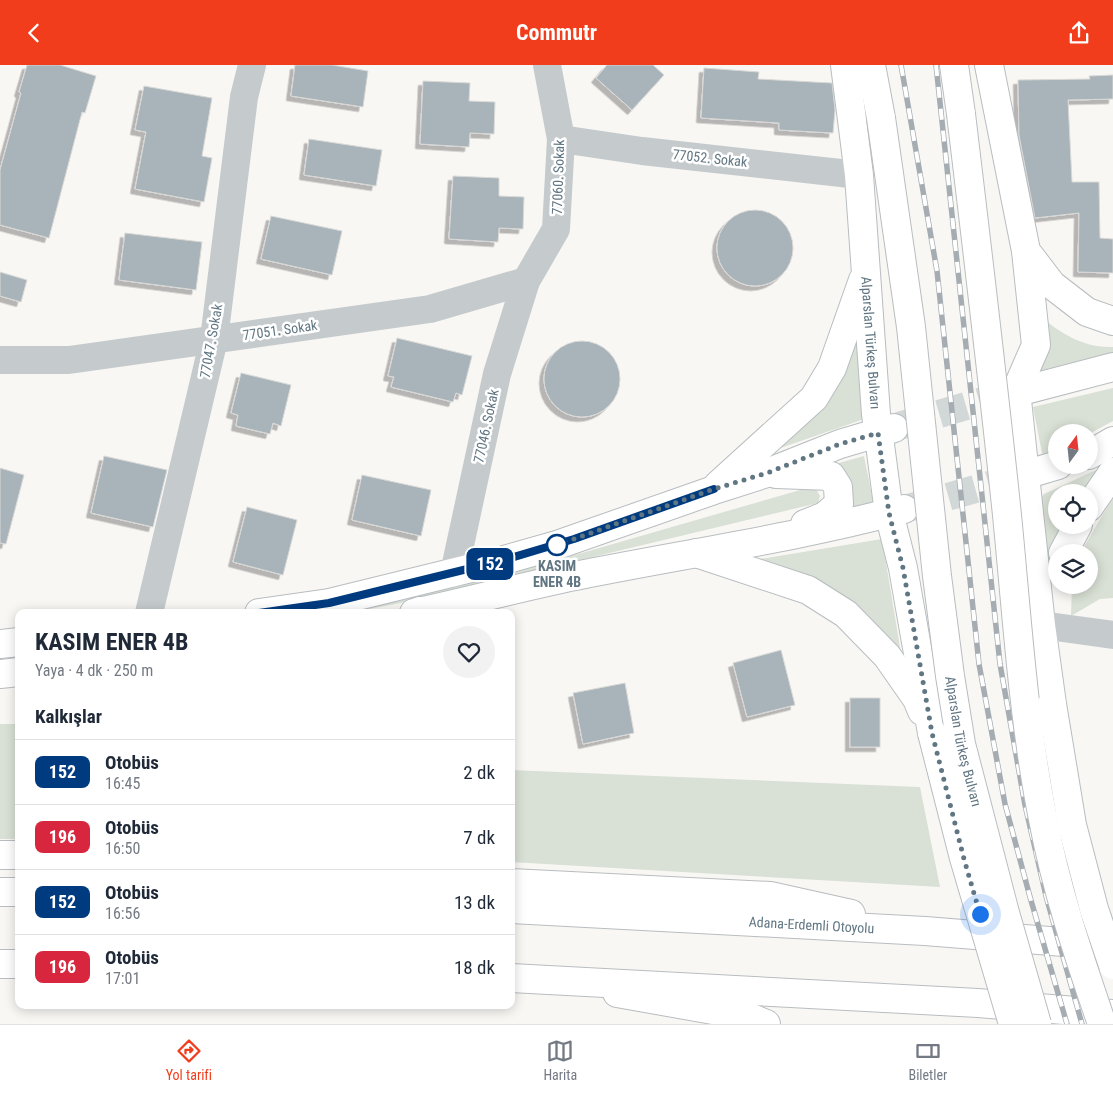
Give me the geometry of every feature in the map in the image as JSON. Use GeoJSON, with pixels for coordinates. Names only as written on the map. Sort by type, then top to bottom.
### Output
{"type":"FeatureCollection","features":[{"type":"Feature","properties":{"kind":"main road","name":"Alparslan Türkeş Bulvarı"},"geometry":{"type":"LineString","coordinates":[[846,65],[859,175],[866,272],[903,568],[932,733],[964,859],[1013,1024]]}},
{"type":"Feature","properties":{"kind":"main road","name":"Alparslan Türkeş Bulvarı"},"geometry":{"type":"LineString","coordinates":[[871,65],[881,117],[911,327],[938,576],[956,715],[979,815],[1037,1024]]}},
{"type":"Feature","properties":{"kind":"main road"},"geometry":{"type":"LineString","coordinates":[[954,65],[1006,507],[1022,680],[1033,762],[1055,875],[1077,951],[1102,1024]]}},
{"type":"Feature","properties":{"kind":"main road"},"geometry":{"type":"LineString","coordinates":[[989,65],[1026,251],[1036,345],[1010,393],[1018,476],[1049,626],[1052,704],[1072,825],[1094,909],[1113,965]]}},
{"type":"Feature","properties":{"kind":"main road"},"geometry":{"type":"LineString","coordinates":[[1026,251],[1052,285],[1088,312],[1113,321]]}},
{"type":"Feature","properties":{"kind":"main road"},"geometry":{"type":"LineString","coordinates":[[714,489],[814,398],[832,368],[866,272]]}},
{"type":"Feature","properties":{"kind":"main road"},"geometry":{"type":"LineString","coordinates":[[1010,393],[1113,367]]}},
{"type":"Feature","properties":{"kind":"main road"},"geometry":{"type":"LineString","coordinates":[[287,609],[329,603],[454,573],[574,539],[714,489],[767,473],[840,444],[886,430]]}},
{"type":"Feature","properties":{"kind":"main road"},"geometry":{"type":"LineString","coordinates":[[1098,450],[1113,441]]}},
{"type":"Feature","properties":{"kind":"main road"},"geometry":{"type":"LineString","coordinates":[[1018,476],[1048,468]]}},
{"type":"Feature","properties":{"kind":"main road"},"geometry":{"type":"LineString","coordinates":[[1098,494],[1113,472]]}},
{"type":"Feature","properties":{"kind":"main road"},"geometry":{"type":"LineString","coordinates":[[762,540],[825,516],[838,504],[838,487],[831,476],[767,473]]}},
{"type":"Feature","properties":{"kind":"main road"},"geometry":{"type":"LineString","coordinates":[[431,609],[582,575],[847,524],[896,511]]}},
{"type":"Feature","properties":{"kind":"main road"},"geometry":{"type":"LineString","coordinates":[[695,553],[808,590],[846,614],[888,656],[917,699],[932,733]]}},
{"type":"Feature","properties":{"kind":"main road"},"geometry":{"type":"LineString","coordinates":[[1049,626],[1055,594]]}},
{"type":"Feature","properties":{"kind":"main road"},"geometry":{"type":"LineString","coordinates":[[0,644],[15,642]]}},
{"type":"Feature","properties":{"kind":"main road"},"geometry":{"type":"LineString","coordinates":[[0,674],[15,672]]}},
{"type":"Feature","properties":{"kind":"main road"},"geometry":{"type":"LineString","coordinates":[[0,855],[15,855]]}},
{"type":"Feature","properties":{"kind":"main road"},"geometry":{"type":"LineString","coordinates":[[515,883],[770,896],[925,931]]}},
{"type":"Feature","properties":{"kind":"main road"},"geometry":{"type":"LineString","coordinates":[[0,892],[15,892]]}},
{"type":"Feature","properties":{"kind":"main road","name":"Adana-Erdemli Otoyolu"},"geometry":{"type":"LineString","coordinates":[[515,909],[925,931],[1113,946]]}},
{"type":"Feature","properties":{"kind":"main road"},"geometry":{"type":"LineString","coordinates":[[0,964],[15,964]]}},
{"type":"Feature","properties":{"kind":"main road"},"geometry":{"type":"LineString","coordinates":[[522,978],[978,1003],[1113,1013]]}},
{"type":"Feature","properties":{"kind":"main road"},"geometry":{"type":"LineString","coordinates":[[522,978],[747,1016],[766,1024]]}},
{"type":"Feature","properties":{"kind":"street","name":"77047. Sokak"},"geometry":{"type":"LineString","coordinates":[[150,609],[214,339],[244,97],[252,65]]}},
{"type":"Feature","properties":{"kind":"street","name":"77060. Sokak"},"geometry":{"type":"LineString","coordinates":[[526,281],[556,229],[561,139],[548,65]]}},
{"type":"Feature","properties":{"kind":"street","name":"77052. Sokak"},"geometry":{"type":"LineString","coordinates":[[561,139],[593,145],[859,175]]}},
{"type":"Feature","properties":{"kind":"street","name":"77051. Sokak"},"geometry":{"type":"LineString","coordinates":[[0,360],[69,360],[430,309],[526,281]]}},
{"type":"Feature","properties":{"kind":"street","name":"77046. Sokak"},"geometry":{"type":"LineString","coordinates":[[454,573],[497,373],[526,281]]}},
{"type":"Feature","properties":{"kind":"street"},"geometry":{"type":"LineString","coordinates":[[1049,626],[1113,635]]}},
{"type":"Feature","properties":{"kind":"shaded area"},"geometry":{"type":"Polygon","coordinates":[[[1034,311],[1070,337],[1090,345],[1113,347],[1113,353],[1035,374],[1034,311]]]}},
{"type":"Feature","properties":{"kind":"shaded area"},"geometry":{"type":"Polygon","coordinates":[[[859,321],[864,419],[769,452],[859,321]]]}},
{"type":"Feature","properties":{"kind":"shaded area"},"geometry":{"type":"Polygon","coordinates":[[[1113,388],[1113,421],[1098,429],[1098,424],[1048,424],[1048,455],[1043,458],[1033,407],[1113,388]]]}},
{"type":"Feature","properties":{"kind":"shaded area"},"geometry":{"type":"Polygon","coordinates":[[[864,456],[875,511],[837,516],[828,466],[864,456]]]}},
{"type":"Feature","properties":{"kind":"shaded area"},"geometry":{"type":"Polygon","coordinates":[[[1111,463],[1096,484],[1066,484],[1087,474],[1098,474],[1098,469],[1111,463]]]}},
{"type":"Feature","properties":{"kind":"shaded area"},"geometry":{"type":"Polygon","coordinates":[[[814,486],[820,496],[818,503],[401,603],[370,609],[337,609],[568,557],[814,486]]]}},
{"type":"Feature","properties":{"kind":"shaded area"},"geometry":{"type":"Polygon","coordinates":[[[1048,492],[1048,534],[1063,534],[1058,544],[1048,544],[1047,593],[1038,500],[1048,492]]]}},
{"type":"Feature","properties":{"kind":"shaded area"},"geometry":{"type":"Polygon","coordinates":[[[1113,497],[1113,598],[1100,599],[1071,616],[1072,594],[1098,594],[1098,544],[1086,544],[1091,534],[1098,534],[1098,523],[1113,497]]]}},
{"type":"Feature","properties":{"kind":"shaded area"},"geometry":{"type":"Polygon","coordinates":[[[882,539],[902,659],[869,617],[817,581],[748,561],[882,539]]]}},
{"type":"Feature","properties":{"kind":"shaded area"},"geometry":{"type":"Polygon","coordinates":[[[0,724],[15,724],[15,839],[0,839],[0,724]]]}},
{"type":"Feature","properties":{"kind":"shaded area"},"geometry":{"type":"Polygon","coordinates":[[[515,770],[920,787],[940,887],[515,862],[515,770]]]}},
{"type":"Feature","properties":{"kind":"building"},"geometry":{"type":"Polygon","coordinates":[[[27,65],[60,65],[96,76],[85,113],[82,112],[49,238],[0,225],[0,170],[27,65]]]}},
{"type":"Feature","properties":{"kind":"building"},"geometry":{"type":"Polygon","coordinates":[[[295,65],[332,65],[368,71],[363,107],[291,96],[295,65]]]}},
{"type":"Feature","properties":{"kind":"building"},"geometry":{"type":"Polygon","coordinates":[[[607,65],[653,65],[664,75],[632,110],[596,78],[607,65]]]}},
{"type":"Feature","properties":{"kind":"building"},"geometry":{"type":"Polygon","coordinates":[[[704,68],[759,72],[758,79],[832,83],[835,110],[833,133],[779,130],[779,123],[701,118],[704,68]]]}},
{"type":"Feature","properties":{"kind":"building"},"geometry":{"type":"Polygon","coordinates":[[[1113,75],[1113,99],[1068,100],[1072,182],[1099,182],[1100,238],[1113,239],[1113,273],[1078,272],[1079,213],[1035,218],[1019,135],[1018,80],[1090,79],[1089,76],[1113,75]]]}},
{"type":"Feature","properties":{"kind":"building"},"geometry":{"type":"Polygon","coordinates":[[[423,81],[470,83],[469,101],[495,102],[494,134],[470,133],[469,147],[420,144],[423,81]]]}},
{"type":"Feature","properties":{"kind":"building"},"geometry":{"type":"Polygon","coordinates":[[[144,86],[212,98],[202,156],[212,158],[204,202],[135,189],[146,132],[135,130],[144,86]]]}},
{"type":"Feature","properties":{"kind":"building"},"geometry":{"type":"Polygon","coordinates":[[[309,139],[382,150],[376,186],[304,175],[309,139]]]}},
{"type":"Feature","properties":{"kind":"building"},"geometry":{"type":"Polygon","coordinates":[[[453,176],[499,178],[499,196],[524,197],[523,229],[499,228],[498,242],[449,239],[453,176]]]}},
{"type":"Feature","properties":{"kind":"building"},"geometry":{"type":"Polygon","coordinates":[[[755,210],[769,213],[782,221],[790,234],[793,248],[790,262],[782,275],[769,283],[755,286],[741,283],[728,275],[720,262],[717,248],[720,234],[728,221],[741,213],[755,210]]]}},
{"type":"Feature","properties":{"kind":"building"},"geometry":{"type":"Polygon","coordinates":[[[271,216],[342,231],[332,275],[261,259],[271,216]]]}},
{"type":"Feature","properties":{"kind":"building"},"geometry":{"type":"Polygon","coordinates":[[[125,233],[202,242],[196,290],[119,280],[125,233]]]}},
{"type":"Feature","properties":{"kind":"building"},"geometry":{"type":"Polygon","coordinates":[[[0,272],[27,280],[21,302],[0,296],[0,272]]]}},
{"type":"Feature","properties":{"kind":"building"},"geometry":{"type":"Polygon","coordinates":[[[397,338],[472,356],[462,395],[456,393],[453,402],[391,387],[394,377],[388,376],[397,338]]]}},
{"type":"Feature","properties":{"kind":"building"},"geometry":{"type":"Polygon","coordinates":[[[582,341],[596,344],[609,352],[617,365],[620,379],[617,393],[609,406],[596,414],[582,417],[568,414],[555,406],[547,393],[544,379],[547,365],[555,352],[568,344],[582,341]]]}},
{"type":"Feature","properties":{"kind":"building"},"geometry":{"type":"Polygon","coordinates":[[[241,373],[291,385],[281,426],[273,423],[270,434],[236,426],[238,415],[231,413],[241,373]]]}},
{"type":"Feature","properties":{"kind":"building"},"geometry":{"type":"Polygon","coordinates":[[[104,456],[167,470],[153,527],[91,513],[104,456]]]}},
{"type":"Feature","properties":{"kind":"building"},"geometry":{"type":"Polygon","coordinates":[[[0,468],[24,475],[6,544],[0,543],[0,468]]]}},
{"type":"Feature","properties":{"kind":"building"},"geometry":{"type":"Polygon","coordinates":[[[362,475],[431,490],[421,536],[352,520],[362,475]]]}},
{"type":"Feature","properties":{"kind":"building"},"geometry":{"type":"Polygon","coordinates":[[[247,507],[297,520],[283,575],[233,562],[247,507]]]}},
{"type":"Feature","properties":{"kind":"building"},"geometry":{"type":"Polygon","coordinates":[[[781,650],[795,705],[747,717],[733,663],[781,650]]]}},
{"type":"Feature","properties":{"kind":"building"},"geometry":{"type":"Polygon","coordinates":[[[625,683],[634,733],[583,744],[573,693],[625,683]]]}},
{"type":"Feature","properties":{"kind":"building"},"geometry":{"type":"Polygon","coordinates":[[[850,698],[880,698],[880,747],[850,747],[850,698]]]}},
{"type":"Feature","properties":{"kind":"tunnel"},"geometry":{"type":"LineString","coordinates":[[899,426],[1003,395]]}},
{"type":"Feature","properties":{"kind":"tunnel"},"geometry":{"type":"LineString","coordinates":[[908,508],[1011,479]]}},
{"type":"Feature","properties":{"kind":"railway"},"geometry":{"type":"LineString","coordinates":[[901,65],[937,271],[979,664],[1005,804],[1067,1024]]}},
{"type":"Feature","properties":{"kind":"railway"},"geometry":{"type":"LineString","coordinates":[[936,65],[1000,664],[1025,805],[1046,896],[1082,1024]]}},
{"type":"Feature","properties":{"kind":"bus line","name":"152"},"geometry":{"type":"LineString","coordinates":[[287,609],[329,603],[504,560],[574,539],[714,489]]}},
{"type":"Feature","properties":{"kind":"place","name":"KASIM ENER 4B"},"geometry":{"type":"Point","coordinates":[557,545]}},
{"type":"Feature","properties":{"kind":"route"},"geometry":{"type":"LineString","coordinates":[[557,545],[714,489],[767,473],[840,444],[878,433],[889,513],[903,568],[932,733],[980,914]]}}]}
